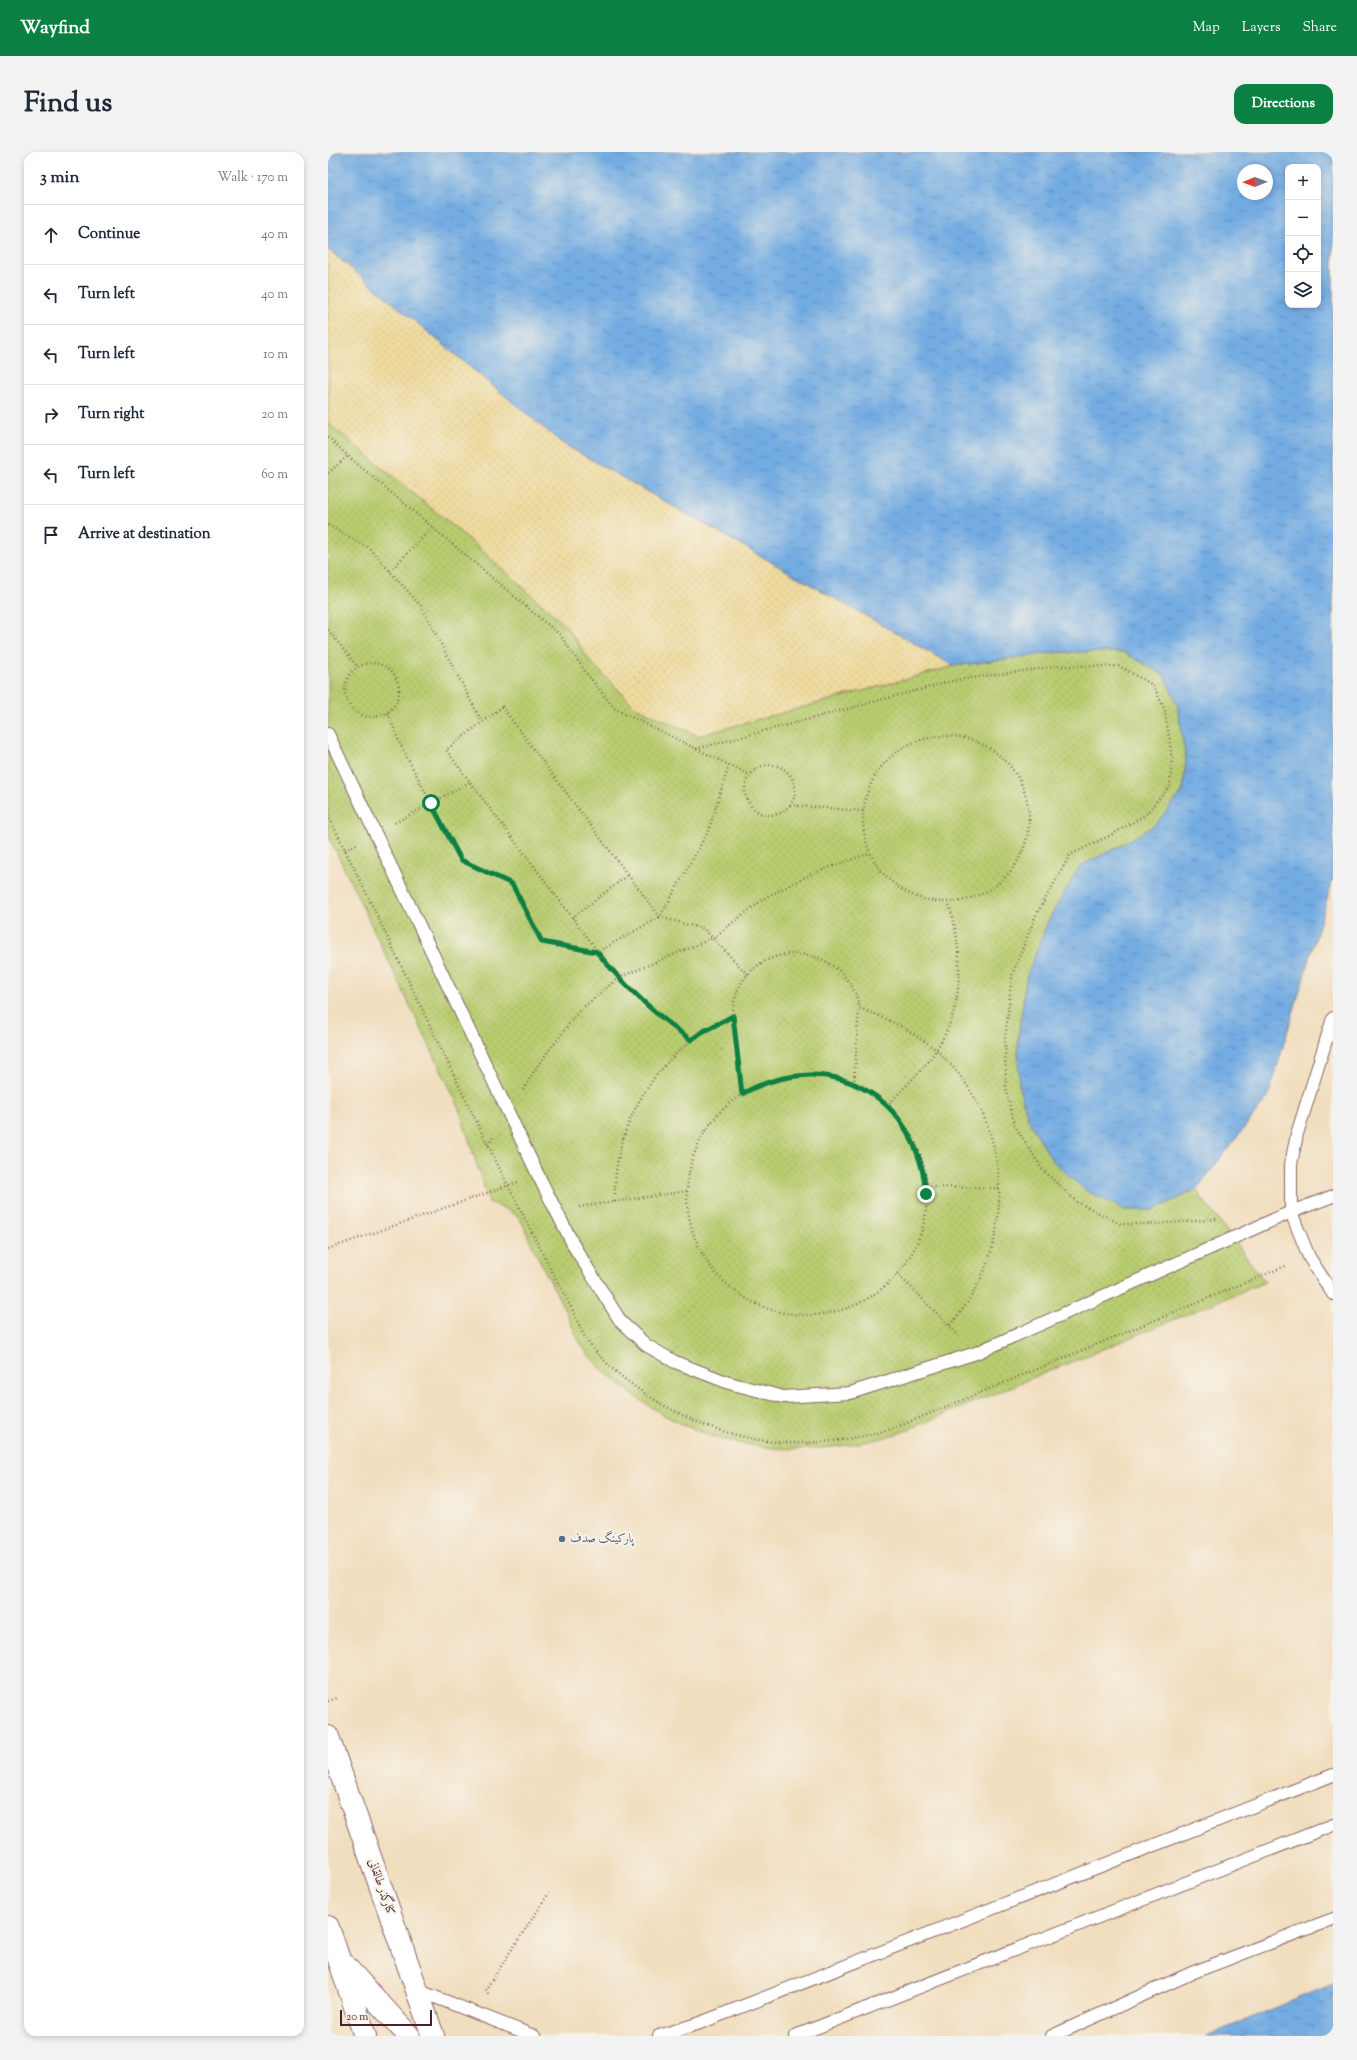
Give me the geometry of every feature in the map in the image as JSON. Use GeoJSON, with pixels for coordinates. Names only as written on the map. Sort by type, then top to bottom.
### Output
{"type":"FeatureCollection","features":[{"type":"Feature","properties":{"kind":"street","name":"کنارگذر طالقانی"},"geometry":{"type":"LineString","coordinates":[[328,1737],[433,2036]]}},
{"type":"Feature","properties":{"kind":"street"},"geometry":{"type":"LineString","coordinates":[[328,1927],[365,2036]]}},
{"type":"Feature","properties":{"kind":"street"},"geometry":{"type":"LineString","coordinates":[[339,1960],[409,2036]]}},
{"type":"Feature","properties":{"kind":"lane"},"geometry":{"type":"LineString","coordinates":[[328,734],[538,1175],[576,1248],[621,1322],[646,1345],[675,1362],[729,1383],[783,1397],[850,1393],[976,1354],[1291,1212],[1333,1196]]}},
{"type":"Feature","properties":{"kind":"lane"},"geometry":{"type":"LineString","coordinates":[[1333,1018],[1297,1134],[1291,1164],[1291,1212],[1309,1257],[1333,1294]]}},
{"type":"Feature","properties":{"kind":"lane"},"geometry":{"type":"LineString","coordinates":[[659,2036],[708,2020],[1333,1775]]}},
{"type":"Feature","properties":{"kind":"lane"},"geometry":{"type":"LineString","coordinates":[[795,2036],[1333,1825]]}},
{"type":"Feature","properties":{"kind":"lane"},"geometry":{"type":"LineString","coordinates":[[1052,2036],[1194,1972],[1333,1920]]}},
{"type":"Feature","properties":{"kind":"lane"},"geometry":{"type":"LineString","coordinates":[[417,1990],[498,2023],[535,2035]]}},
{"type":"Feature","properties":{"kind":"path"},"geometry":{"type":"LineString","coordinates":[[328,437],[432,528],[560,635],[587,674],[615,709],[750,775]]}},
{"type":"Feature","properties":{"kind":"path"},"geometry":{"type":"LineString","coordinates":[[328,473],[348,456]]}},
{"type":"Feature","properties":{"kind":"path"},"geometry":{"type":"LineString","coordinates":[[328,525],[369,548],[421,606],[482,722]]}},
{"type":"Feature","properties":{"kind":"path"},"geometry":{"type":"LineString","coordinates":[[390,571],[432,528]]}},
{"type":"Feature","properties":{"kind":"path"},"geometry":{"type":"LineString","coordinates":[[328,630],[358,667]]}},
{"type":"Feature","properties":{"kind":"path"},"geometry":{"type":"LineString","coordinates":[[366,662],[385,664],[398,678],[400,698],[388,713],[369,718],[352,709],[344,691],[350,673],[366,662]]}},
{"type":"Feature","properties":{"kind":"path"},"geometry":{"type":"LineString","coordinates":[[696,749],[956,680],[1060,666],[1119,666],[1153,685],[1164,708],[1169,736],[1172,760],[1170,786],[1145,815],[1113,834],[1070,855],[1036,915],[1012,975],[1005,1039],[1006,1089],[1015,1126],[1042,1169],[1077,1202],[1121,1224],[1156,1224],[1227,1218]]}},
{"type":"Feature","properties":{"kind":"path"},"geometry":{"type":"LineString","coordinates":[[691,1040],[653,1012],[618,978],[446,750],[502,707],[660,917],[704,929],[748,975]]}},
{"type":"Feature","properties":{"kind":"path"},"geometry":{"type":"LineString","coordinates":[[388,713],[400,744],[461,860],[512,884],[542,942],[597,952],[660,917],[708,832],[729,765]]}},
{"type":"Feature","properties":{"kind":"path"},"geometry":{"type":"LineString","coordinates":[[930,736],[970,738],[988,747],[1004,759],[1017,775],[1025,794],[1029,814],[1028,834],[1022,853],[1011,870],[997,884],[980,895],[961,901],[948,902],[921,899],[903,891],[887,878],[874,863],[866,844],[863,811],[870,784],[880,767],[894,753],[911,742],[930,736]]}},
{"type":"Feature","properties":{"kind":"path"},"geometry":{"type":"LineString","coordinates":[[773,765],[788,773],[793,780],[795,788],[794,797],[790,805],[784,811],[776,815],[759,813],[747,800],[745,792],[750,775],[756,769],[773,765]]}},
{"type":"Feature","properties":{"kind":"path"},"geometry":{"type":"LineString","coordinates":[[345,850],[470,782]]}},
{"type":"Feature","properties":{"kind":"path"},"geometry":{"type":"LineString","coordinates":[[790,805],[863,811]]}},
{"type":"Feature","properties":{"kind":"path"},"geometry":{"type":"LineString","coordinates":[[328,814],[508,1185],[590,1345],[613,1368],[639,1390],[668,1408],[699,1422],[730,1433],[766,1441],[796,1444],[830,1442],[863,1437],[894,1428],[1309,1257]]}},
{"type":"Feature","properties":{"kind":"path"},"geometry":{"type":"LineString","coordinates":[[488,1144],[538,1065],[579,1012],[618,978],[713,938],[766,897],[814,873],[870,853]]}},
{"type":"Feature","properties":{"kind":"path"},"geometry":{"type":"LineString","coordinates":[[572,918],[628,875]]}},
{"type":"Feature","properties":{"kind":"path"},"geometry":{"type":"LineString","coordinates":[[887,1106],[936,1051],[947,1030],[958,984],[958,943],[955,923],[948,902]]}},
{"type":"Feature","properties":{"kind":"path"},"geometry":{"type":"LineString","coordinates":[[742,1094],[733,1016],[733,1008],[738,990],[748,975],[762,963],[778,955],[797,953],[817,956],[836,966],[850,982],[859,1001],[854,1084]]}},
{"type":"Feature","properties":{"kind":"path"},"geometry":{"type":"LineString","coordinates":[[859,1008],[883,1017],[911,1032],[936,1051],[958,1074],[975,1100],[988,1129],[997,1161],[1000,1188],[997,1227],[989,1259],[976,1289],[958,1316],[949,1326]]}},
{"type":"Feature","properties":{"kind":"path"},"geometry":{"type":"LineString","coordinates":[[615,1202],[614,1186],[618,1156],[626,1127],[639,1099],[656,1074],[677,1051],[702,1032],[733,1016]]}},
{"type":"Feature","properties":{"kind":"path"},"geometry":{"type":"LineString","coordinates":[[797,1075],[836,1078],[854,1084],[872,1094],[887,1106],[900,1120],[911,1136],[919,1154],[925,1174],[925,1214],[920,1234],[912,1253],[886,1285],[870,1297],[852,1306],[832,1312],[812,1315],[792,1314],[753,1302],[720,1278],[708,1262],[698,1244],[692,1226],[687,1191],[690,1171],[703,1135],[713,1120],[727,1106],[742,1094],[759,1084],[778,1078],[797,1075]]}},
{"type":"Feature","properties":{"kind":"path"},"geometry":{"type":"LineString","coordinates":[[328,1249],[538,1175]]}},
{"type":"Feature","properties":{"kind":"path"},"geometry":{"type":"LineString","coordinates":[[926,1187],[1000,1188]]}},
{"type":"Feature","properties":{"kind":"path"},"geometry":{"type":"LineString","coordinates":[[524,1216],[687,1191]]}},
{"type":"Feature","properties":{"kind":"path"},"geometry":{"type":"LineString","coordinates":[[897,1273],[976,1354]]}},
{"type":"Feature","properties":{"kind":"path"},"geometry":{"type":"LineString","coordinates":[[328,1701],[337,1698]]}},
{"type":"Feature","properties":{"kind":"path"},"geometry":{"type":"LineString","coordinates":[[486,1989],[549,1893]]}},
{"type":"Feature","properties":{"kind":"sand"},"geometry":{"type":"Polygon","coordinates":[[[328,249],[562,443],[954,666],[698,736],[635,707],[590,661],[566,626],[472,542],[328,423],[328,249]]]}},
{"type":"Feature","properties":{"kind":"green space"},"geometry":{"type":"Polygon","coordinates":[[[328,423],[472,542],[566,626],[590,661],[635,707],[698,736],[954,666],[1059,652],[1123,652],[1164,675],[1177,704],[1182,734],[1186,760],[1183,791],[1155,825],[1120,846],[1080,866],[1048,921],[1026,979],[1018,1039],[1019,1087],[1125,1210],[1153,1210],[1196,1190],[1265,1282],[897,1434],[861,1443],[825,1448],[789,1449],[754,1446],[720,1438],[686,1426],[654,1409],[602,1370],[592,1360],[579,1341],[518,1217],[506,1209],[489,1202],[457,1103],[328,835],[328,423]]]}},
{"type":"Feature","properties":{"kind":"water"},"geometry":{"type":"Polygon","coordinates":[[[328,152],[1333,152],[1333,879],[1268,1097],[1196,1190],[1153,1210],[1125,1210],[1085,1190],[1052,1160],[1029,1121],[1019,1087],[1018,1039],[1026,979],[1048,921],[1080,866],[1120,846],[1155,825],[1183,791],[1186,760],[1182,734],[1177,704],[1164,675],[1123,652],[1059,652],[954,666],[562,443],[328,249],[328,152]]]}},
{"type":"Feature","properties":{"kind":"water"},"geometry":{"type":"Polygon","coordinates":[[[1333,1984],[1333,2036],[1207,2036],[1333,1984]]]}},
{"type":"Feature","properties":{"kind":"place","name":"پارکینگ صدف"},"geometry":{"type":"Point","coordinates":[562,1539]}},
{"type":"Feature","properties":{"kind":"route"},"geometry":{"type":"LineString","coordinates":[[431,803],[461,860],[512,884],[542,942],[597,952],[618,978],[653,1012],[691,1040],[702,1032],[733,1016],[742,1094],[759,1084],[778,1078],[797,1075],[817,1075],[836,1078],[854,1084],[872,1094],[887,1106],[900,1120],[911,1136],[919,1154],[925,1174],[926,1194]]}}]}
